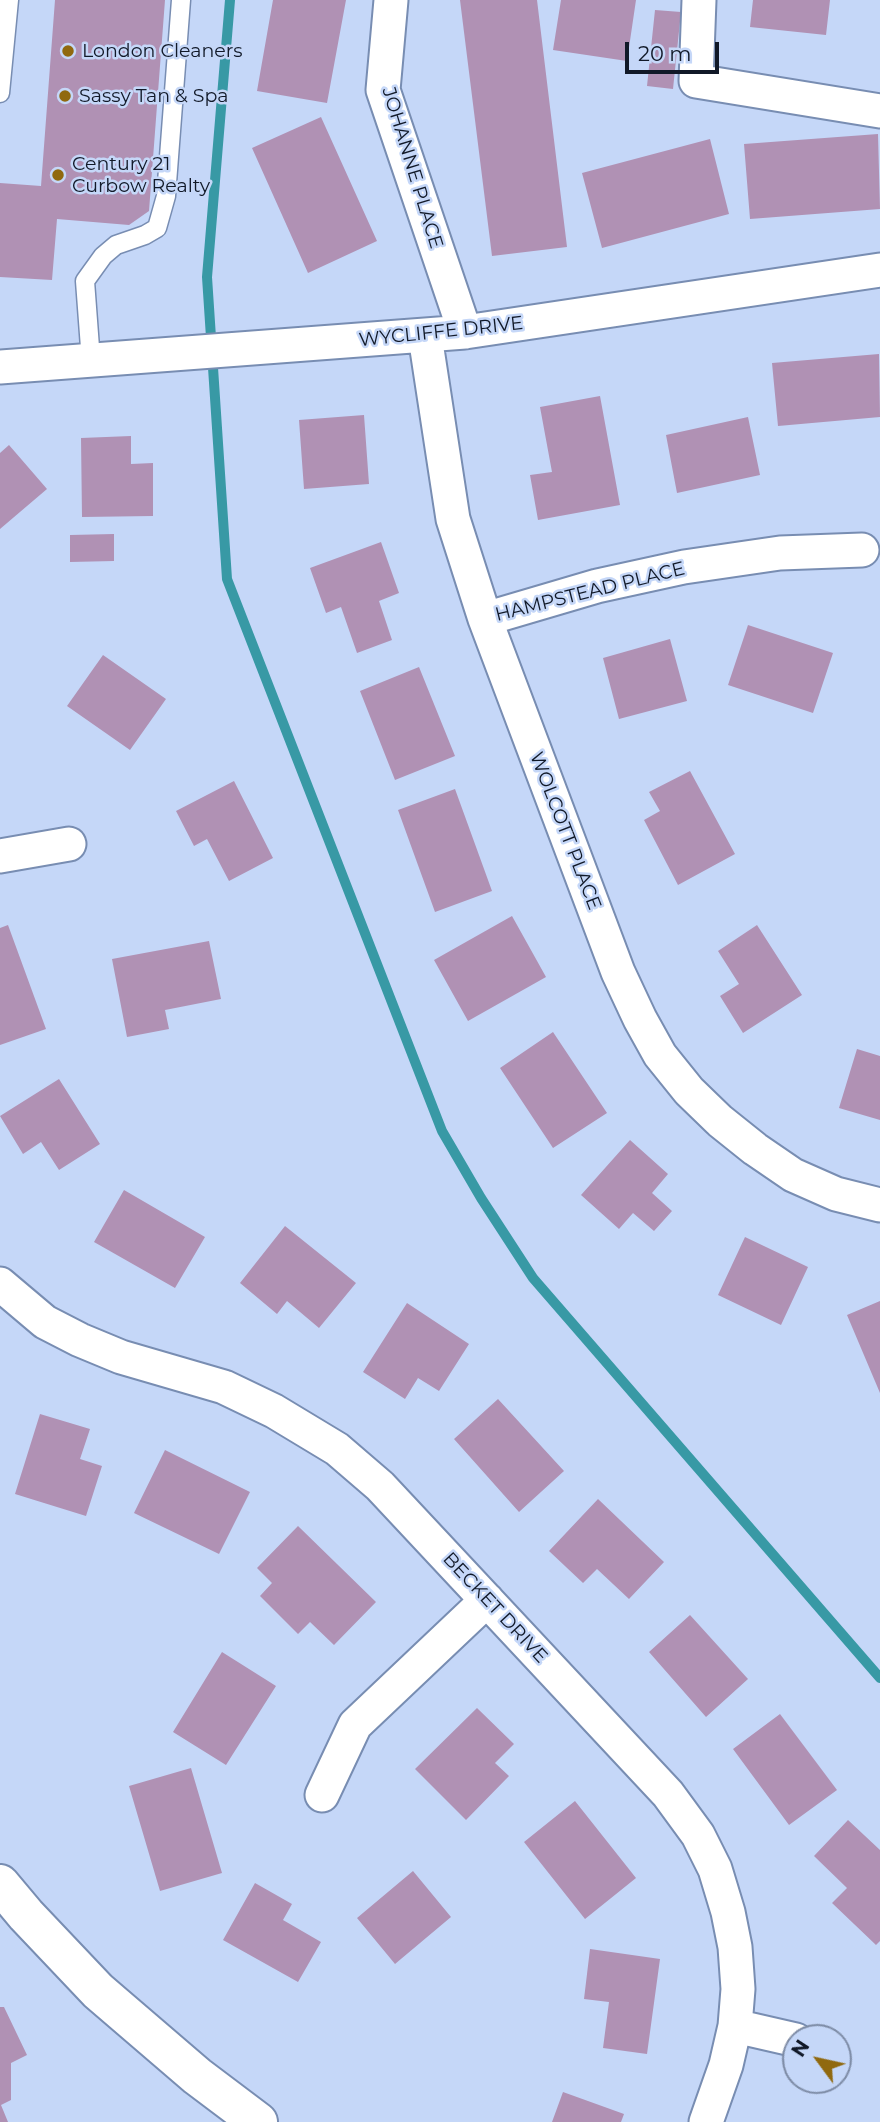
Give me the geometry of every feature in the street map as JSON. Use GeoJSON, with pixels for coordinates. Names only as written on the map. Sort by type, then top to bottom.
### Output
{"type":"FeatureCollection","features":[{"type":"Feature","properties":{"kind":"street","name":"JOHANNE PLACE"},"geometry":{"type":"LineString","coordinates":[[391,0],[383,90],[465,332]]}},
{"type":"Feature","properties":{"kind":"street"},"geometry":{"type":"LineString","coordinates":[[699,0],[696,81],[880,111]]}},
{"type":"Feature","properties":{"kind":"street","name":"WYCLIFFE DRIVE"},"geometry":{"type":"LineString","coordinates":[[0,368],[465,332],[880,270]]}},
{"type":"Feature","properties":{"kind":"street","name":"WOLCOTT PLACE"},"geometry":{"type":"LineString","coordinates":[[425,336],[453,519],[485,619],[618,972],[640,1019],[660,1055],[689,1091],[755,1149],[793,1175],[836,1194],[880,1205]]}},
{"type":"Feature","properties":{"kind":"street","name":"HAMPSTEAD PLACE"},"geometry":{"type":"LineString","coordinates":[[485,619],[597,586],[684,567],[780,553],[862,550]]}},
{"type":"Feature","properties":{"kind":"street"},"geometry":{"type":"LineString","coordinates":[[0,856],[69,844]]}},
{"type":"Feature","properties":{"kind":"street","name":"BECKET DRIVE"},"geometry":{"type":"LineString","coordinates":[[0,1284],[45,1322],[80,1340],[121,1357],[224,1387],[274,1411],[337,1449],[380,1486],[668,1794],[698,1835],[715,1869],[735,1947],[738,1989],[735,2026],[726,2065],[706,2122]]}},
{"type":"Feature","properties":{"kind":"street"},"geometry":{"type":"LineString","coordinates":[[322,1795],[355,1725],[487,1600]]}},
{"type":"Feature","properties":{"kind":"street"},"geometry":{"type":"LineString","coordinates":[[0,1884],[98,1991],[197,2076],[258,2122]]}},
{"type":"Feature","properties":{"kind":"street"},"geometry":{"type":"LineString","coordinates":[[735,2026],[782,2037]]}},
{"type":"Feature","properties":{"kind":"lane"},"geometry":{"type":"LineString","coordinates":[[0,93],[3,39],[9,0]]}},
{"type":"Feature","properties":{"kind":"lane"},"geometry":{"type":"LineString","coordinates":[[91,361],[85,281],[103,256],[116,245],[157,228],[166,196],[181,0]]}},
{"type":"Feature","properties":{"kind":"building"},"geometry":{"type":"Polygon","coordinates":[[[55,0],[165,0],[149,211],[129,225],[57,219],[52,280],[0,277],[0,183],[41,186],[55,0]]]}},
{"type":"Feature","properties":{"kind":"building"},"geometry":{"type":"Polygon","coordinates":[[[273,0],[346,0],[327,103],[257,91],[273,0]]]}},
{"type":"Feature","properties":{"kind":"building"},"geometry":{"type":"Polygon","coordinates":[[[460,0],[537,0],[567,247],[492,256],[460,0]]]}},
{"type":"Feature","properties":{"kind":"building"},"geometry":{"type":"Polygon","coordinates":[[[561,0],[636,0],[627,61],[553,50],[561,0]]]}},
{"type":"Feature","properties":{"kind":"building"},"geometry":{"type":"Polygon","coordinates":[[[753,0],[830,0],[826,35],[750,27],[753,0]]]}},
{"type":"Feature","properties":{"kind":"building"},"geometry":{"type":"Polygon","coordinates":[[[655,10],[681,12],[673,89],[647,86],[655,10]]]}},
{"type":"Feature","properties":{"kind":"building"},"geometry":{"type":"Polygon","coordinates":[[[321,117],[377,241],[308,273],[252,148],[321,117]]]}},
{"type":"Feature","properties":{"kind":"building"},"geometry":{"type":"Polygon","coordinates":[[[878,134],[880,209],[750,219],[744,144],[878,134]]]}},
{"type":"Feature","properties":{"kind":"building"},"geometry":{"type":"Polygon","coordinates":[[[710,139],[729,214],[602,248],[582,173],[710,139]]]}},
{"type":"Feature","properties":{"kind":"building"},"geometry":{"type":"Polygon","coordinates":[[[879,354],[880,417],[778,426],[772,363],[879,354]]]}},
{"type":"Feature","properties":{"kind":"building"},"geometry":{"type":"Polygon","coordinates":[[[600,396],[620,505],[538,520],[530,475],[552,472],[540,407],[600,396]]]}},
{"type":"Feature","properties":{"kind":"building"},"geometry":{"type":"Polygon","coordinates":[[[364,415],[369,484],[304,489],[299,420],[364,415]]]}},
{"type":"Feature","properties":{"kind":"building"},"geometry":{"type":"Polygon","coordinates":[[[748,417],[760,475],[677,493],[666,435],[748,417]]]}},
{"type":"Feature","properties":{"kind":"building"},"geometry":{"type":"Polygon","coordinates":[[[131,436],[131,464],[153,463],[153,516],[82,517],[81,438],[131,436]]]}},
{"type":"Feature","properties":{"kind":"building"},"geometry":{"type":"Polygon","coordinates":[[[9,445],[47,489],[0,529],[0,453],[9,445]]]}},
{"type":"Feature","properties":{"kind":"building"},"geometry":{"type":"Polygon","coordinates":[[[114,534],[114,561],[70,562],[70,535],[114,534]]]}},
{"type":"Feature","properties":{"kind":"building"},"geometry":{"type":"Polygon","coordinates":[[[381,542],[399,593],[379,601],[392,640],[357,653],[341,607],[326,613],[310,568],[381,542]]]}},
{"type":"Feature","properties":{"kind":"building"},"geometry":{"type":"Polygon","coordinates":[[[748,625],[833,653],[813,713],[728,685],[748,625]]]}},
{"type":"Feature","properties":{"kind":"building"},"geometry":{"type":"Polygon","coordinates":[[[670,639],[687,701],[619,719],[603,658],[670,639]]]}},
{"type":"Feature","properties":{"kind":"building"},"geometry":{"type":"Polygon","coordinates":[[[103,655],[166,699],[130,750],[67,706],[103,655]]]}},
{"type":"Feature","properties":{"kind":"building"},"geometry":{"type":"Polygon","coordinates":[[[419,667],[455,756],[395,780],[360,691],[419,667]]]}},
{"type":"Feature","properties":{"kind":"building"},"geometry":{"type":"Polygon","coordinates":[[[690,771],[735,854],[678,885],[644,820],[660,811],[649,792],[690,771]]]}},
{"type":"Feature","properties":{"kind":"building"},"geometry":{"type":"Polygon","coordinates":[[[234,781],[273,858],[229,881],[207,839],[194,846],[176,811],[234,781]]]}},
{"type":"Feature","properties":{"kind":"building"},"geometry":{"type":"Polygon","coordinates":[[[455,789],[492,891],[435,912],[398,810],[455,789]]]}},
{"type":"Feature","properties":{"kind":"building"},"geometry":{"type":"Polygon","coordinates":[[[512,916],[546,977],[468,1021],[434,960],[512,916]]]}},
{"type":"Feature","properties":{"kind":"building"},"geometry":{"type":"Polygon","coordinates":[[[8,925],[46,1029],[0,1045],[0,928],[8,925]]]}},
{"type":"Feature","properties":{"kind":"building"},"geometry":{"type":"Polygon","coordinates":[[[757,925],[802,995],[743,1033],[720,996],[739,984],[718,951],[757,925]]]}},
{"type":"Feature","properties":{"kind":"building"},"geometry":{"type":"Polygon","coordinates":[[[209,941],[221,999],[165,1010],[169,1029],[127,1037],[112,959],[209,941]]]}},
{"type":"Feature","properties":{"kind":"building"},"geometry":{"type":"Polygon","coordinates":[[[553,1032],[607,1113],[553,1148],[500,1068],[553,1032]]]}},
{"type":"Feature","properties":{"kind":"building"},"geometry":{"type":"Polygon","coordinates":[[[857,1049],[880,1056],[880,1120],[839,1108],[857,1049]]]}},
{"type":"Feature","properties":{"kind":"building"},"geometry":{"type":"Polygon","coordinates":[[[59,1079],[100,1144],[59,1170],[41,1142],[23,1154],[0,1116],[59,1079]]]}},
{"type":"Feature","properties":{"kind":"building"},"geometry":{"type":"Polygon","coordinates":[[[630,1140],[668,1174],[652,1193],[672,1211],[654,1231],[633,1213],[619,1229],[581,1195],[630,1140]]]}},
{"type":"Feature","properties":{"kind":"building"},"geometry":{"type":"Polygon","coordinates":[[[124,1190],[205,1237],[175,1288],[94,1242],[124,1190]]]}},
{"type":"Feature","properties":{"kind":"building"},"geometry":{"type":"Polygon","coordinates":[[[285,1226],[356,1283],[319,1328],[287,1301],[277,1314],[240,1283],[285,1226]]]}},
{"type":"Feature","properties":{"kind":"building"},"geometry":{"type":"Polygon","coordinates":[[[745,1237],[808,1267],[781,1325],[718,1295],[745,1237]]]}},
{"type":"Feature","properties":{"kind":"building"},"geometry":{"type":"Polygon","coordinates":[[[880,1301],[880,1393],[847,1315],[880,1301]]]}},
{"type":"Feature","properties":{"kind":"building"},"geometry":{"type":"Polygon","coordinates":[[[407,1303],[469,1344],[439,1391],[418,1378],[405,1399],[363,1372],[407,1303]]]}},
{"type":"Feature","properties":{"kind":"building"},"geometry":{"type":"Polygon","coordinates":[[[498,1399],[564,1471],[519,1512],[454,1439],[498,1399]]]}},
{"type":"Feature","properties":{"kind":"building"},"geometry":{"type":"Polygon","coordinates":[[[40,1414],[90,1429],[80,1459],[102,1466],[86,1516],[15,1494],[40,1414]]]}},
{"type":"Feature","properties":{"kind":"building"},"geometry":{"type":"Polygon","coordinates":[[[165,1450],[250,1492],[219,1554],[134,1513],[165,1450]]]}},
{"type":"Feature","properties":{"kind":"building"},"geometry":{"type":"Polygon","coordinates":[[[598,1499],[664,1562],[629,1599],[597,1569],[583,1583],[549,1551],[598,1499]]]}},
{"type":"Feature","properties":{"kind":"building"},"geometry":{"type":"Polygon","coordinates":[[[298,1526],[376,1602],[334,1645],[310,1622],[298,1634],[260,1596],[272,1583],[257,1568],[298,1526]]]}},
{"type":"Feature","properties":{"kind":"building"},"geometry":{"type":"Polygon","coordinates":[[[690,1615],[748,1679],[706,1717],[649,1652],[690,1615]]]}},
{"type":"Feature","properties":{"kind":"building"},"geometry":{"type":"Polygon","coordinates":[[[222,1652],[276,1686],[226,1765],[173,1732],[222,1652]]]}},
{"type":"Feature","properties":{"kind":"building"},"geometry":{"type":"Polygon","coordinates":[[[477,1708],[514,1744],[495,1763],[509,1776],[466,1820],[415,1769],[477,1708]]]}},
{"type":"Feature","properties":{"kind":"building"},"geometry":{"type":"Polygon","coordinates":[[[780,1714],[837,1790],[789,1825],[733,1749],[780,1714]]]}},
{"type":"Feature","properties":{"kind":"building"},"geometry":{"type":"Polygon","coordinates":[[[191,1768],[222,1873],[160,1891],[129,1786],[191,1768]]]}},
{"type":"Feature","properties":{"kind":"building"},"geometry":{"type":"Polygon","coordinates":[[[575,1801],[636,1878],[585,1919],[524,1842],[575,1801]]]}},
{"type":"Feature","properties":{"kind":"building"},"geometry":{"type":"Polygon","coordinates":[[[848,1820],[880,1850],[880,1941],[876,1945],[832,1903],[847,1888],[814,1856],[848,1820]]]}},
{"type":"Feature","properties":{"kind":"building"},"geometry":{"type":"Polygon","coordinates":[[[413,1871],[451,1917],[395,1964],[357,1918],[413,1871]]]}},
{"type":"Feature","properties":{"kind":"building"},"geometry":{"type":"Polygon","coordinates":[[[255,1883],[292,1904],[283,1920],[321,1942],[298,1982],[223,1940],[255,1883]]]}},
{"type":"Feature","properties":{"kind":"building"},"geometry":{"type":"Polygon","coordinates":[[[590,1949],[660,1959],[647,2054],[603,2048],[609,2002],[584,1999],[590,1949]]]}},
{"type":"Feature","properties":{"kind":"building"},"geometry":{"type":"Polygon","coordinates":[[[0,2007],[4,2007],[27,2055],[11,2063],[11,2100],[1,2105],[8,2122],[0,2122],[0,2007]]]}},
{"type":"Feature","properties":{"kind":"building"},"geometry":{"type":"Polygon","coordinates":[[[563,2092],[624,2114],[621,2122],[552,2122],[563,2092]]]}},
{"type":"Feature","properties":{"kind":"waterway"},"geometry":{"type":"LineString","coordinates":[[230,0],[207,277],[227,579],[442,1131],[481,1198],[533,1278],[880,1678]]}},
{"type":"Feature","properties":{"kind":"place","name":"London Cleaners"},"geometry":{"type":"Point","coordinates":[68,51]}},
{"type":"Feature","properties":{"kind":"place","name":"Sassy Tan & Spa"},"geometry":{"type":"Point","coordinates":[65,96]}},
{"type":"Feature","properties":{"kind":"place","name":"Century 21 Curbow Realty"},"geometry":{"type":"Point","coordinates":[58,175]}}]}
